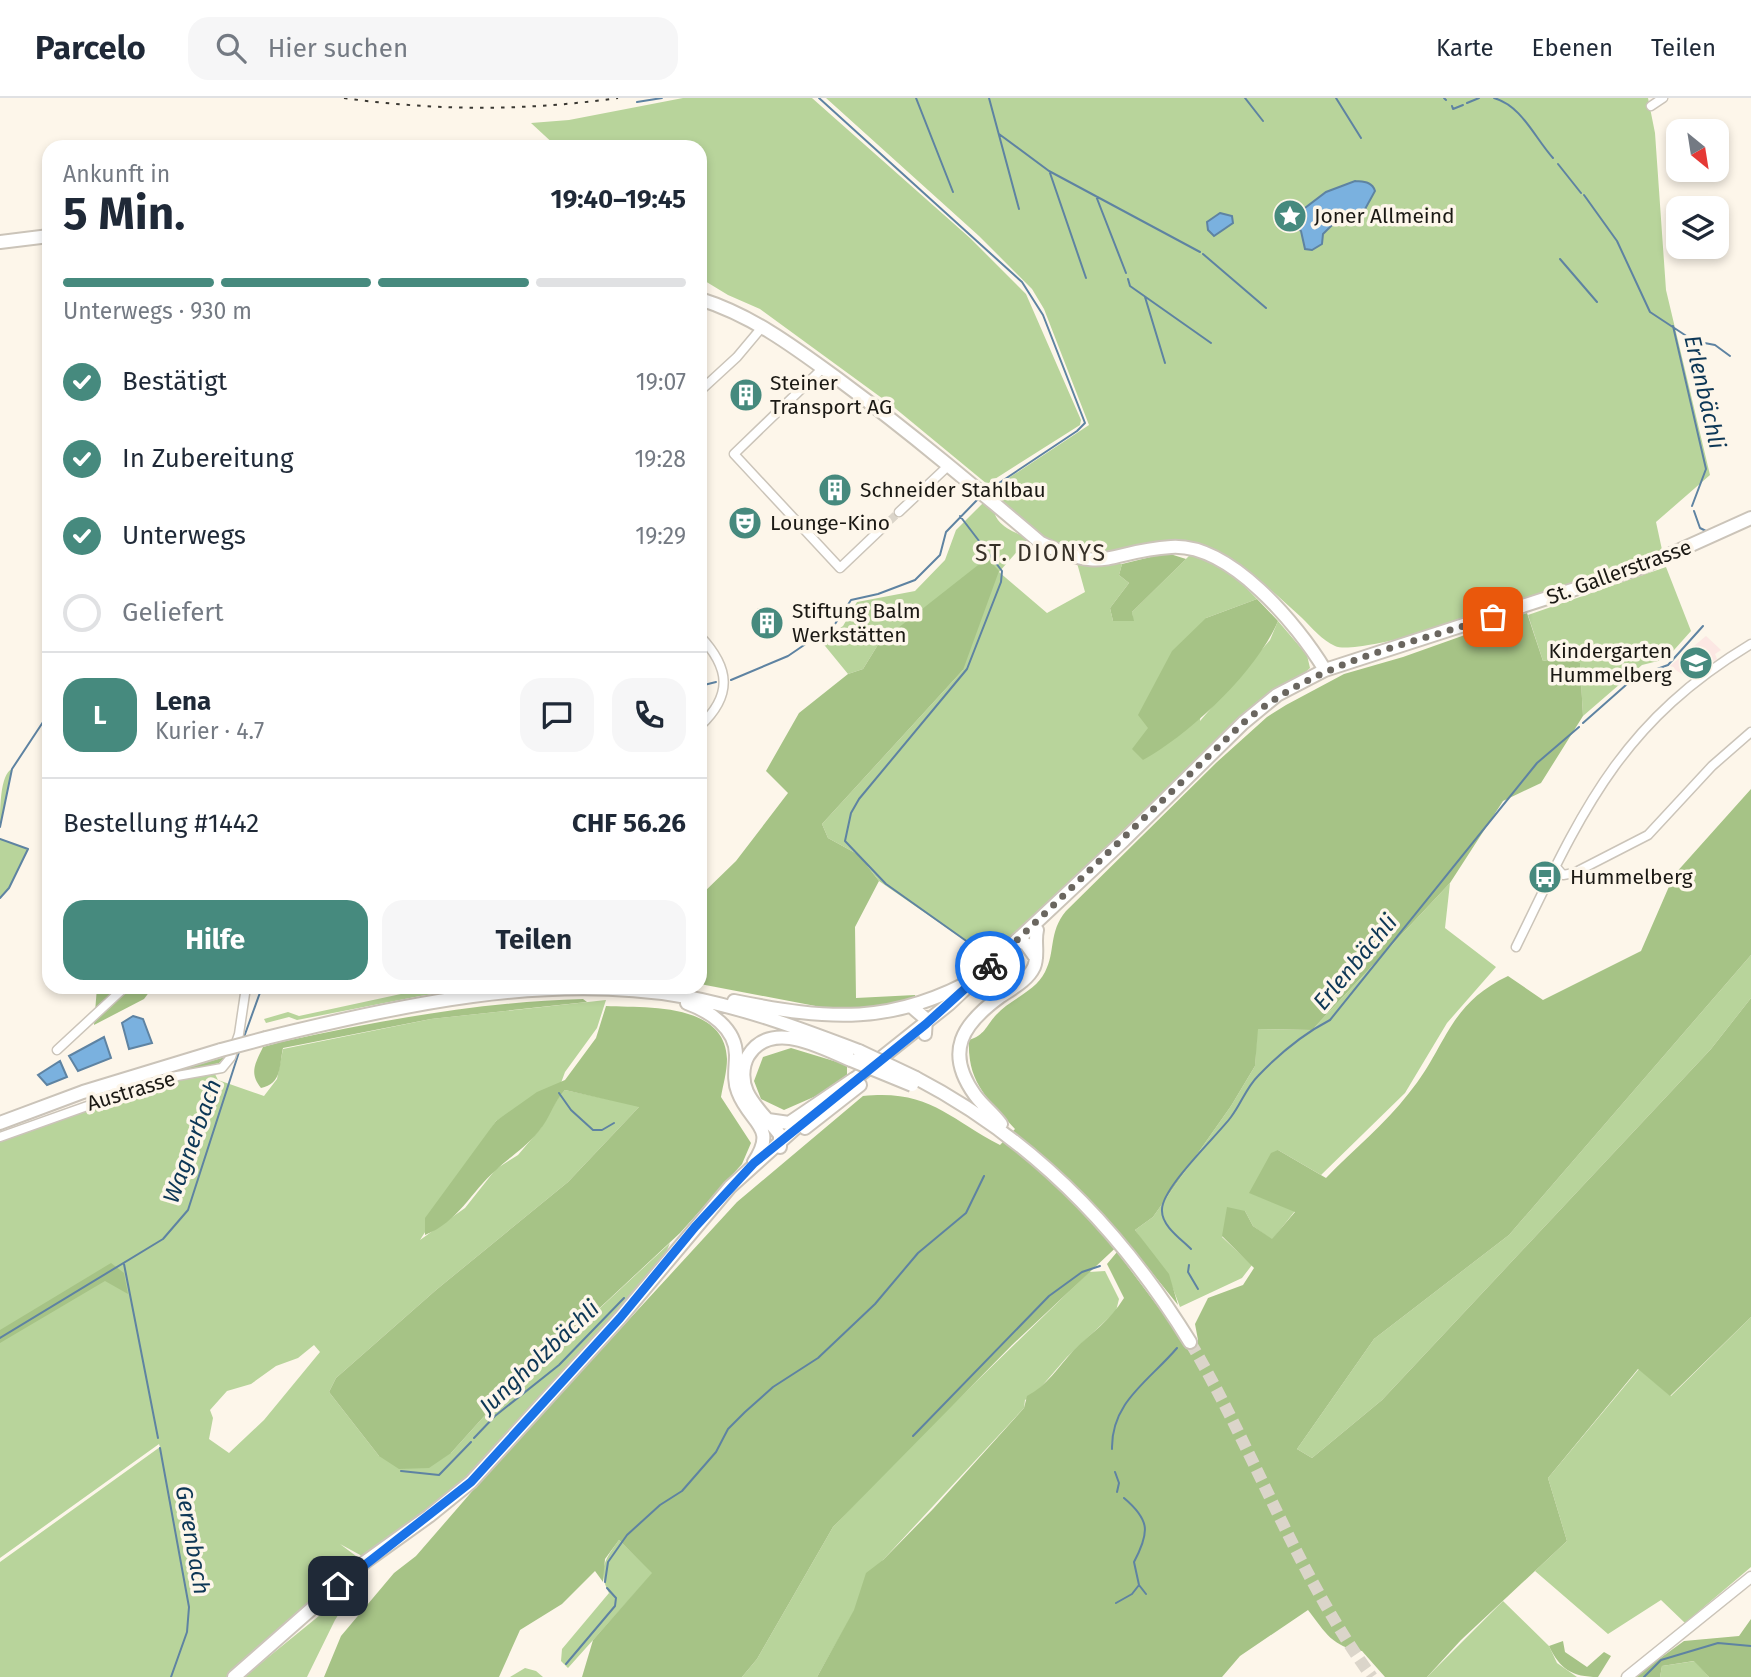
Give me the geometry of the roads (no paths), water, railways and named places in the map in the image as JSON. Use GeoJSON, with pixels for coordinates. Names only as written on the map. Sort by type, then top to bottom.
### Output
{"type":"FeatureCollection","features":[{"type":"Feature","properties":{"kind":"main road"},"geometry":{"type":"LineString","coordinates":[[0,242],[42,237]]}},
{"type":"Feature","properties":{"kind":"main road"},"geometry":{"type":"LineString","coordinates":[[707,302],[762,326],[823,368],[984,494],[1041,543],[1080,559],[1096,562],[1172,547],[1216,557],[1243,576],[1284,617],[1325,670]]}},
{"type":"Feature","properties":{"kind":"main road","name":"St. Gallerstrasse"},"geometry":{"type":"LineString","coordinates":[[1124,840],[1263,705],[1325,670],[1640,568],[1751,518]]}},
{"type":"Feature","properties":{"kind":"main road"},"geometry":{"type":"LineString","coordinates":[[762,1120],[789,1123],[925,1029],[980,975],[1037,930],[1098,871],[1124,840]]}},
{"type":"Feature","properties":{"kind":"main road"},"geometry":{"type":"LineString","coordinates":[[234,1677],[365,1562],[429,1517],[471,1482],[754,1163],[925,1029],[1124,840]]}},
{"type":"Feature","properties":{"kind":"main road"},"geometry":{"type":"LineString","coordinates":[[1010,1136],[969,1084],[959,1062],[959,1048],[961,1037],[988,1005],[1025,979],[1036,959],[1037,930]]}},
{"type":"Feature","properties":{"kind":"main road"},"geometry":{"type":"LineString","coordinates":[[1020,941],[1036,959]]}},
{"type":"Feature","properties":{"kind":"main road"},"geometry":{"type":"LineString","coordinates":[[682,996],[699,994],[827,1015],[874,1014],[912,1007],[940,997],[980,975]]}},
{"type":"Feature","properties":{"kind":"main road"},"geometry":{"type":"LineString","coordinates":[[0,1123],[107,1084],[266,1038],[371,1015],[504,994]]}},
{"type":"Feature","properties":{"kind":"main road"},"geometry":{"type":"LineString","coordinates":[[662,994],[702,1009],[727,1030],[736,1049],[735,1086],[742,1102],[782,1141]]}},
{"type":"Feature","properties":{"kind":"main road"},"geometry":{"type":"LineString","coordinates":[[667,994],[768,1018],[957,1101],[1010,1136],[1063,1181],[1107,1227],[1145,1274],[1190,1342]]}},
{"type":"Feature","properties":{"kind":"main road"},"geometry":{"type":"LineString","coordinates":[[912,1007],[923,1015],[925,1029]]}},
{"type":"Feature","properties":{"kind":"main road"},"geometry":{"type":"LineString","coordinates":[[754,1163],[765,1140],[762,1120],[748,1094],[743,1077],[747,1058],[762,1042],[781,1037],[793,1038],[855,1056]]}},
{"type":"Feature","properties":{"kind":"main road"},"geometry":{"type":"LineString","coordinates":[[687,1241],[699,1233],[782,1141],[854,1079]]}},
{"type":"Feature","properties":{"kind":"street"},"geometry":{"type":"LineString","coordinates":[[1651,106],[1662,98]]}},
{"type":"Feature","properties":{"kind":"street"},"geometry":{"type":"LineString","coordinates":[[707,385],[737,357],[762,326]]}},
{"type":"Feature","properties":{"kind":"street"},"geometry":{"type":"LineString","coordinates":[[823,368],[734,454],[841,568],[881,528]]}},
{"type":"Feature","properties":{"kind":"street"},"geometry":{"type":"LineString","coordinates":[[899,512],[948,466]]}},
{"type":"Feature","properties":{"kind":"street"},"geometry":{"type":"LineString","coordinates":[[707,644],[717,655],[724,683],[720,704],[707,718]]}},
{"type":"Feature","properties":{"kind":"street"},"geometry":{"type":"LineString","coordinates":[[1517,947],[1582,815],[1636,737],[1681,693],[1751,644]]}},
{"type":"Feature","properties":{"kind":"street"},"geometry":{"type":"LineString","coordinates":[[1556,867],[1563,875],[1574,873],[1648,835],[1712,766],[1751,732]]}},
{"type":"Feature","properties":{"kind":"street"},"geometry":{"type":"LineString","coordinates":[[57,1050],[117,994]]}},
{"type":"Feature","properties":{"kind":"street","name":"Austrasse"},"geometry":{"type":"LineString","coordinates":[[0,1137],[166,1078],[222,1068],[231,1057],[240,1034],[245,994]]}},
{"type":"Feature","properties":{"kind":"street"},"geometry":{"type":"LineString","coordinates":[[1627,1677],[1751,1577]]}},
{"type":"Feature","properties":{"kind":"water"},"geometry":{"type":"Polygon","coordinates":[[[1355,181],[1369,184],[1375,191],[1364,211],[1332,225],[1323,234],[1322,244],[1312,250],[1305,249],[1301,231],[1292,225],[1293,217],[1326,192],[1355,181]]]}},
{"type":"Feature","properties":{"kind":"water"},"geometry":{"type":"Polygon","coordinates":[[[1220,213],[1232,216],[1233,223],[1214,236],[1208,230],[1207,222],[1220,213]]]}},
{"type":"Feature","properties":{"kind":"water"},"geometry":{"type":"Polygon","coordinates":[[[133,1016],[143,1019],[152,1043],[129,1049],[122,1023],[133,1016]]]}},
{"type":"Feature","properties":{"kind":"water"},"geometry":{"type":"Polygon","coordinates":[[[104,1037],[111,1058],[78,1071],[69,1056],[104,1037]]]}},
{"type":"Feature","properties":{"kind":"water"},"geometry":{"type":"Polygon","coordinates":[[[60,1061],[67,1077],[47,1085],[38,1075],[60,1061]]]}},
{"type":"Feature","properties":{"kind":"waterway"},"geometry":{"type":"LineString","coordinates":[[637,102],[662,98]]}},
{"type":"Feature","properties":{"kind":"waterway","name":"Wagnerbach"},"geometry":{"type":"LineString","coordinates":[[819,98],[1022,282],[1043,315],[1085,423],[987,491]]}},
{"type":"Feature","properties":{"kind":"waterway"},"geometry":{"type":"LineString","coordinates":[[916,98],[953,192]]}},
{"type":"Feature","properties":{"kind":"waterway"},"geometry":{"type":"LineString","coordinates":[[989,98],[1019,209]]}},
{"type":"Feature","properties":{"kind":"waterway"},"geometry":{"type":"LineString","coordinates":[[1245,98],[1263,121]]}},
{"type":"Feature","properties":{"kind":"waterway"},"geometry":{"type":"LineString","coordinates":[[1336,98],[1361,138]]}},
{"type":"Feature","properties":{"kind":"waterway","name":"Erlenbächli"},"geometry":{"type":"LineString","coordinates":[[1467,103],[1479,98]]}},
{"type":"Feature","properties":{"kind":"waterway","name":"Erlenbächli"},"geometry":{"type":"LineString","coordinates":[[1494,98],[1504,102],[1520,115],[1553,158]]}},
{"type":"Feature","properties":{"kind":"waterway","name":"Erlenbächli"},"geometry":{"type":"LineString","coordinates":[[1452,106],[1453,109],[1463,105]]}},
{"type":"Feature","properties":{"kind":"waterway"},"geometry":{"type":"LineString","coordinates":[[999,134],[1049,171],[1200,252]]}},
{"type":"Feature","properties":{"kind":"waterway","name":"Erlenbächli"},"geometry":{"type":"LineString","coordinates":[[1558,164],[1581,193]]}},
{"type":"Feature","properties":{"kind":"waterway"},"geometry":{"type":"LineString","coordinates":[[1050,173],[1086,278]]}},
{"type":"Feature","properties":{"kind":"waterway","name":"Erlenbächli"},"geometry":{"type":"LineString","coordinates":[[1584,195],[1617,241],[1650,312],[1694,341],[1715,345],[1730,356]]}},
{"type":"Feature","properties":{"kind":"waterway"},"geometry":{"type":"LineString","coordinates":[[1096,196],[1126,273]]}},
{"type":"Feature","properties":{"kind":"waterway"},"geometry":{"type":"LineString","coordinates":[[1203,254],[1266,308]]}},
{"type":"Feature","properties":{"kind":"waterway"},"geometry":{"type":"LineString","coordinates":[[1560,259],[1597,302]]}},
{"type":"Feature","properties":{"kind":"waterway"},"geometry":{"type":"LineString","coordinates":[[1128,279],[1130,286],[1211,343]]}},
{"type":"Feature","properties":{"kind":"waterway"},"geometry":{"type":"LineString","coordinates":[[1145,297],[1165,363]]}},
{"type":"Feature","properties":{"kind":"waterway","name":"Erlenbächli"},"geometry":{"type":"LineString","coordinates":[[1673,326],[1706,469],[1692,506]]}},
{"type":"Feature","properties":{"kind":"waterway","name":"Wagnerbach"},"geometry":{"type":"LineString","coordinates":[[731,680],[788,656],[835,624],[851,600],[878,594],[915,580],[940,555],[946,532],[978,499]]}},
{"type":"Feature","properties":{"kind":"waterway","name":"Erlenbächli"},"geometry":{"type":"LineString","coordinates":[[1694,511],[1700,528],[1708,532]]}},
{"type":"Feature","properties":{"kind":"waterway"},"geometry":{"type":"LineString","coordinates":[[960,516],[1002,571],[1001,582],[967,669],[859,799],[851,813],[845,841],[886,884],[979,950],[981,957]]}},
{"type":"Feature","properties":{"kind":"waterway","name":"Erlenbächli"},"geometry":{"type":"LineString","coordinates":[[1583,723],[1635,677],[1668,665],[1703,626]]}},
{"type":"Feature","properties":{"kind":"waterway","name":"Wagnerbach"},"geometry":{"type":"LineString","coordinates":[[707,684],[716,682]]}},
{"type":"Feature","properties":{"kind":"waterway"},"geometry":{"type":"LineString","coordinates":[[0,827],[12,769],[42,724]]}},
{"type":"Feature","properties":{"kind":"waterway","name":"Erlenbächli"},"geometry":{"type":"LineString","coordinates":[[1191,1249],[1173,1232],[1163,1217],[1164,1201],[1179,1177],[1231,1117],[1258,1076],[1292,1045],[1330,1020],[1537,763],[1579,727]]}},
{"type":"Feature","properties":{"kind":"waterway"},"geometry":{"type":"LineString","coordinates":[[0,839],[28,849],[9,888],[0,898]]}},
{"type":"Feature","properties":{"kind":"waterway","name":"Wagnerbach"},"geometry":{"type":"LineString","coordinates":[[244,1037],[259,994]]}},
{"type":"Feature","properties":{"kind":"waterway","name":"Wagnerbach"},"geometry":{"type":"LineString","coordinates":[[0,1338],[163,1239],[188,1210],[239,1052]]}},
{"type":"Feature","properties":{"kind":"waterway"},"geometry":{"type":"LineString","coordinates":[[559,1093],[571,1110],[593,1130],[602,1130],[614,1123]]}},
{"type":"Feature","properties":{"kind":"waterway"},"geometry":{"type":"LineString","coordinates":[[605,1582],[608,1562],[627,1535],[660,1505],[682,1491],[716,1452],[728,1429],[745,1412],[773,1387],[818,1358],[875,1304],[918,1253],[966,1213],[984,1176]]}},
{"type":"Feature","properties":{"kind":"waterway","name":"Gerenbach"},"geometry":{"type":"LineString","coordinates":[[124,1264],[158,1438]]}},
{"type":"Feature","properties":{"kind":"waterway"},"geometry":{"type":"LineString","coordinates":[[1189,1265],[1188,1272],[1198,1289]]}},
{"type":"Feature","properties":{"kind":"waterway"},"geometry":{"type":"LineString","coordinates":[[913,1436],[1049,1296],[1082,1272],[1100,1266]]}},
{"type":"Feature","properties":{"kind":"waterway","name":"Jungholzbächli"},"geometry":{"type":"LineString","coordinates":[[474,1438],[495,1416],[559,1365],[624,1298]]}},
{"type":"Feature","properties":{"kind":"waterway"},"geometry":{"type":"LineString","coordinates":[[1112,1449],[1113,1433],[1125,1405],[1177,1348]]}},
{"type":"Feature","properties":{"kind":"waterway","name":"Jungholzbächli"},"geometry":{"type":"LineString","coordinates":[[401,1471],[439,1475],[471,1442]]}},
{"type":"Feature","properties":{"kind":"waterway","name":"Gerenbach"},"geometry":{"type":"LineString","coordinates":[[160,1448],[189,1607],[187,1632],[171,1677]]}},
{"type":"Feature","properties":{"kind":"waterway"},"geometry":{"type":"LineString","coordinates":[[1115,1472],[1119,1483],[1117,1492]]}},
{"type":"Feature","properties":{"kind":"waterway"},"geometry":{"type":"LineString","coordinates":[[1124,1498],[1139,1513],[1145,1527],[1143,1542],[1134,1562],[1139,1585],[1146,1594]]}},
{"type":"Feature","properties":{"kind":"waterway"},"geometry":{"type":"LineString","coordinates":[[1116,1603],[1132,1594],[1139,1585]]}},
{"type":"Feature","properties":{"kind":"waterway"},"geometry":{"type":"LineString","coordinates":[[566,1664],[615,1606],[616,1598],[607,1588]]}},
{"type":"Feature","properties":{"kind":"waterway"},"geometry":{"type":"LineString","coordinates":[[1644,1677],[1661,1660],[1718,1643],[1751,1646]]}},
{"type":"Feature","properties":{"kind":"tunnel"},"geometry":{"type":"LineString","coordinates":[[881,529],[899,512]]}},
{"type":"Feature","properties":{"kind":"tunnel"},"geometry":{"type":"LineString","coordinates":[[1190,1342],[1321,1597],[1372,1677]]}},
{"type":"Feature","properties":{"kind":"railway"},"geometry":{"type":"LineString","coordinates":[[344,98],[481,108],[618,98]]}},
{"type":"Feature","properties":{"kind":"place","name":"Joner Allmeind"},"geometry":{"type":"Point","coordinates":[1290,216]}},
{"type":"Feature","properties":{"kind":"place","name":"Steiner Transport AG"},"geometry":{"type":"Point","coordinates":[746,395]}},
{"type":"Feature","properties":{"kind":"place","name":"Schneider Stahlbau"},"geometry":{"type":"Point","coordinates":[835,490]}},
{"type":"Feature","properties":{"kind":"place","name":"Lounge-Kino"},"geometry":{"type":"Point","coordinates":[745,523]}},
{"type":"Feature","properties":{"kind":"place","name":"Stiftung Balm Werkstätten"},"geometry":{"type":"Point","coordinates":[767,623]}},
{"type":"Feature","properties":{"kind":"place","name":"Kindergarten Hummelberg"},"geometry":{"type":"Point","coordinates":[1696,663]}},
{"type":"Feature","properties":{"kind":"place","name":"Hummelberg"},"geometry":{"type":"Point","coordinates":[1545,877]}},
{"type":"Feature","properties":{"kind":"district","name":"ST. DIONYS"},"geometry":{"type":"Point","coordinates":[1041,553]}}]}
